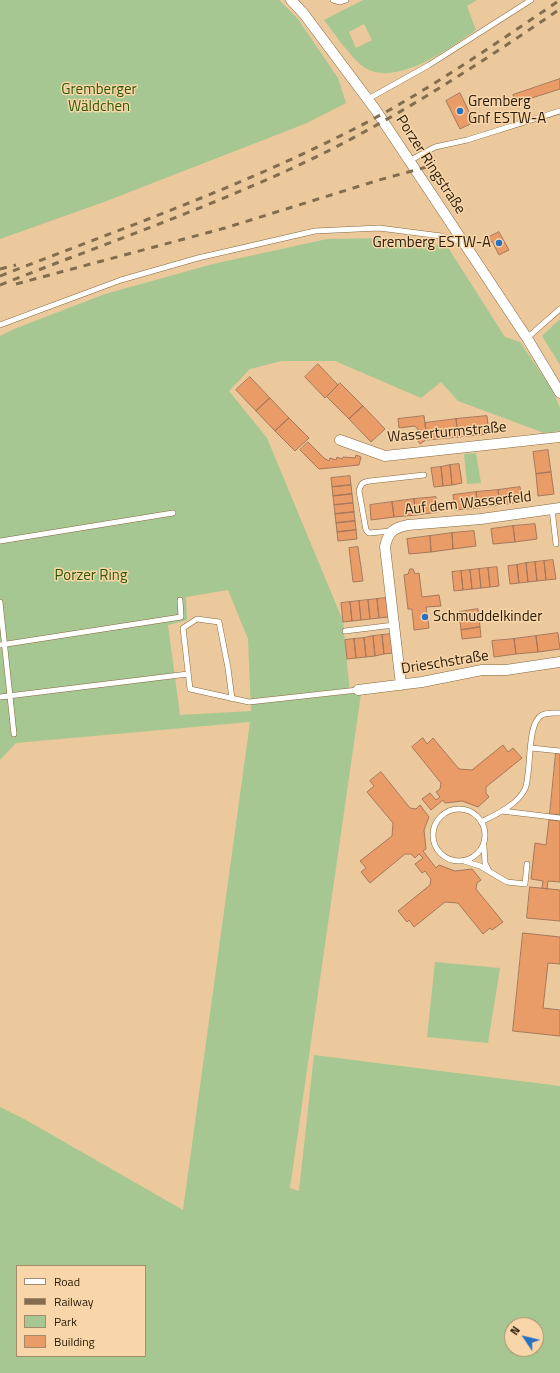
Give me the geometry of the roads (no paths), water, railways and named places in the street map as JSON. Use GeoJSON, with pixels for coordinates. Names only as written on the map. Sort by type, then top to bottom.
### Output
{"type":"FeatureCollection","features":[{"type":"Feature","properties":{"kind":"street","name":"Porzer Ringstraße"},"geometry":{"type":"LineString","coordinates":[[291,0],[304,14],[368,99],[462,242],[528,338],[560,393]]}},
{"type":"Feature","properties":{"kind":"street","name":"Wasserturmstraße"},"geometry":{"type":"LineString","coordinates":[[340,440],[386,456],[560,437]]}},
{"type":"Feature","properties":{"kind":"street","name":"Auf dem Wasserfeld"},"geometry":{"type":"LineString","coordinates":[[401,684],[385,547],[391,531],[397,527],[408,525],[480,519],[556,509]]}},
{"type":"Feature","properties":{"kind":"street","name":"Drieschstraße"},"geometry":{"type":"LineString","coordinates":[[358,690],[482,670],[506,670],[560,662]]}},
{"type":"Feature","properties":{"kind":"lane"},"geometry":{"type":"LineString","coordinates":[[333,0],[340,2],[346,0]]}},
{"type":"Feature","properties":{"kind":"lane"},"geometry":{"type":"LineString","coordinates":[[368,99],[429,65],[531,0]]}},
{"type":"Feature","properties":{"kind":"lane"},"geometry":{"type":"LineString","coordinates":[[409,161],[435,147],[467,140],[560,110]]}},
{"type":"Feature","properties":{"kind":"lane"},"geometry":{"type":"LineString","coordinates":[[0,325],[122,280],[198,258],[315,231],[379,228],[441,236],[462,242]]}},
{"type":"Feature","properties":{"kind":"lane"},"geometry":{"type":"LineString","coordinates":[[528,338],[560,309]]}},
{"type":"Feature","properties":{"kind":"lane"},"geometry":{"type":"LineString","coordinates":[[391,531],[369,533],[366,530],[359,490],[361,485],[364,482],[424,475]]}},
{"type":"Feature","properties":{"kind":"lane"},"geometry":{"type":"LineString","coordinates":[[556,509],[556,544]]}},
{"type":"Feature","properties":{"kind":"lane"},"geometry":{"type":"LineString","coordinates":[[0,541],[173,513]]}},
{"type":"Feature","properties":{"kind":"lane"},"geometry":{"type":"LineString","coordinates":[[2,645],[181,617],[180,600]]}},
{"type":"Feature","properties":{"kind":"lane"},"geometry":{"type":"LineString","coordinates":[[0,602],[2,645],[10,695],[14,734]]}},
{"type":"Feature","properties":{"kind":"lane"},"geometry":{"type":"LineString","coordinates":[[232,699],[228,668],[219,622],[198,619],[183,628],[190,690],[232,699],[249,702],[358,690]]}},
{"type":"Feature","properties":{"kind":"lane"},"geometry":{"type":"LineString","coordinates":[[345,631],[394,625]]}},
{"type":"Feature","properties":{"kind":"lane"},"geometry":{"type":"LineString","coordinates":[[0,696],[188,674]]}},
{"type":"Feature","properties":{"kind":"lane"},"geometry":{"type":"LineString","coordinates":[[481,822],[502,811],[514,802],[524,790],[527,782],[536,720],[541,715],[560,713]]}},
{"type":"Feature","properties":{"kind":"lane"},"geometry":{"type":"LineString","coordinates":[[531,748],[560,751]]}},
{"type":"Feature","properties":{"kind":"lane"},"geometry":{"type":"LineString","coordinates":[[489,871],[483,852],[484,828],[476,815],[468,811],[451,811],[438,821],[434,829],[433,837],[438,849],[447,858],[480,866],[507,882],[525,884],[527,864]]}},
{"type":"Feature","properties":{"kind":"lane"},"geometry":{"type":"LineString","coordinates":[[502,811],[560,818]]}},
{"type":"Feature","properties":{"kind":"lane"},"geometry":{"type":"LineString","coordinates":[[463,861],[477,854],[484,841]]}},
{"type":"Feature","properties":{"kind":"railway"},"geometry":{"type":"LineString","coordinates":[[0,276],[222,190],[352,130],[432,85],[484,52],[560,0]]}},
{"type":"Feature","properties":{"kind":"railway"},"geometry":{"type":"LineString","coordinates":[[0,285],[200,208],[318,156],[381,123],[442,87],[560,9]]}},
{"type":"Feature","properties":{"kind":"railway"},"geometry":{"type":"LineString","coordinates":[[16,284],[225,228],[379,180],[434,165]]}},
{"type":"Feature","properties":{"kind":"railway"},"geometry":{"type":"LineString","coordinates":[[0,269],[16,265]]}},
{"type":"Feature","properties":{"kind":"place","name":"Gremberg Gnf ESTW-A"},"geometry":{"type":"Point","coordinates":[460,111]}},
{"type":"Feature","properties":{"kind":"place","name":"Gremberg ESTW-A"},"geometry":{"type":"Point","coordinates":[499,243]}},
{"type":"Feature","properties":{"kind":"place","name":"Schmuddelkinder"},"geometry":{"type":"Point","coordinates":[425,617]}},
{"type":"Feature","properties":{"kind":"park label","name":"Gremberger Wäldchen"},"geometry":{"type":"Point","coordinates":[99,98]}},
{"type":"Feature","properties":{"kind":"park label","name":"Porzer Ring"},"geometry":{"type":"Point","coordinates":[91,576]}}]}
